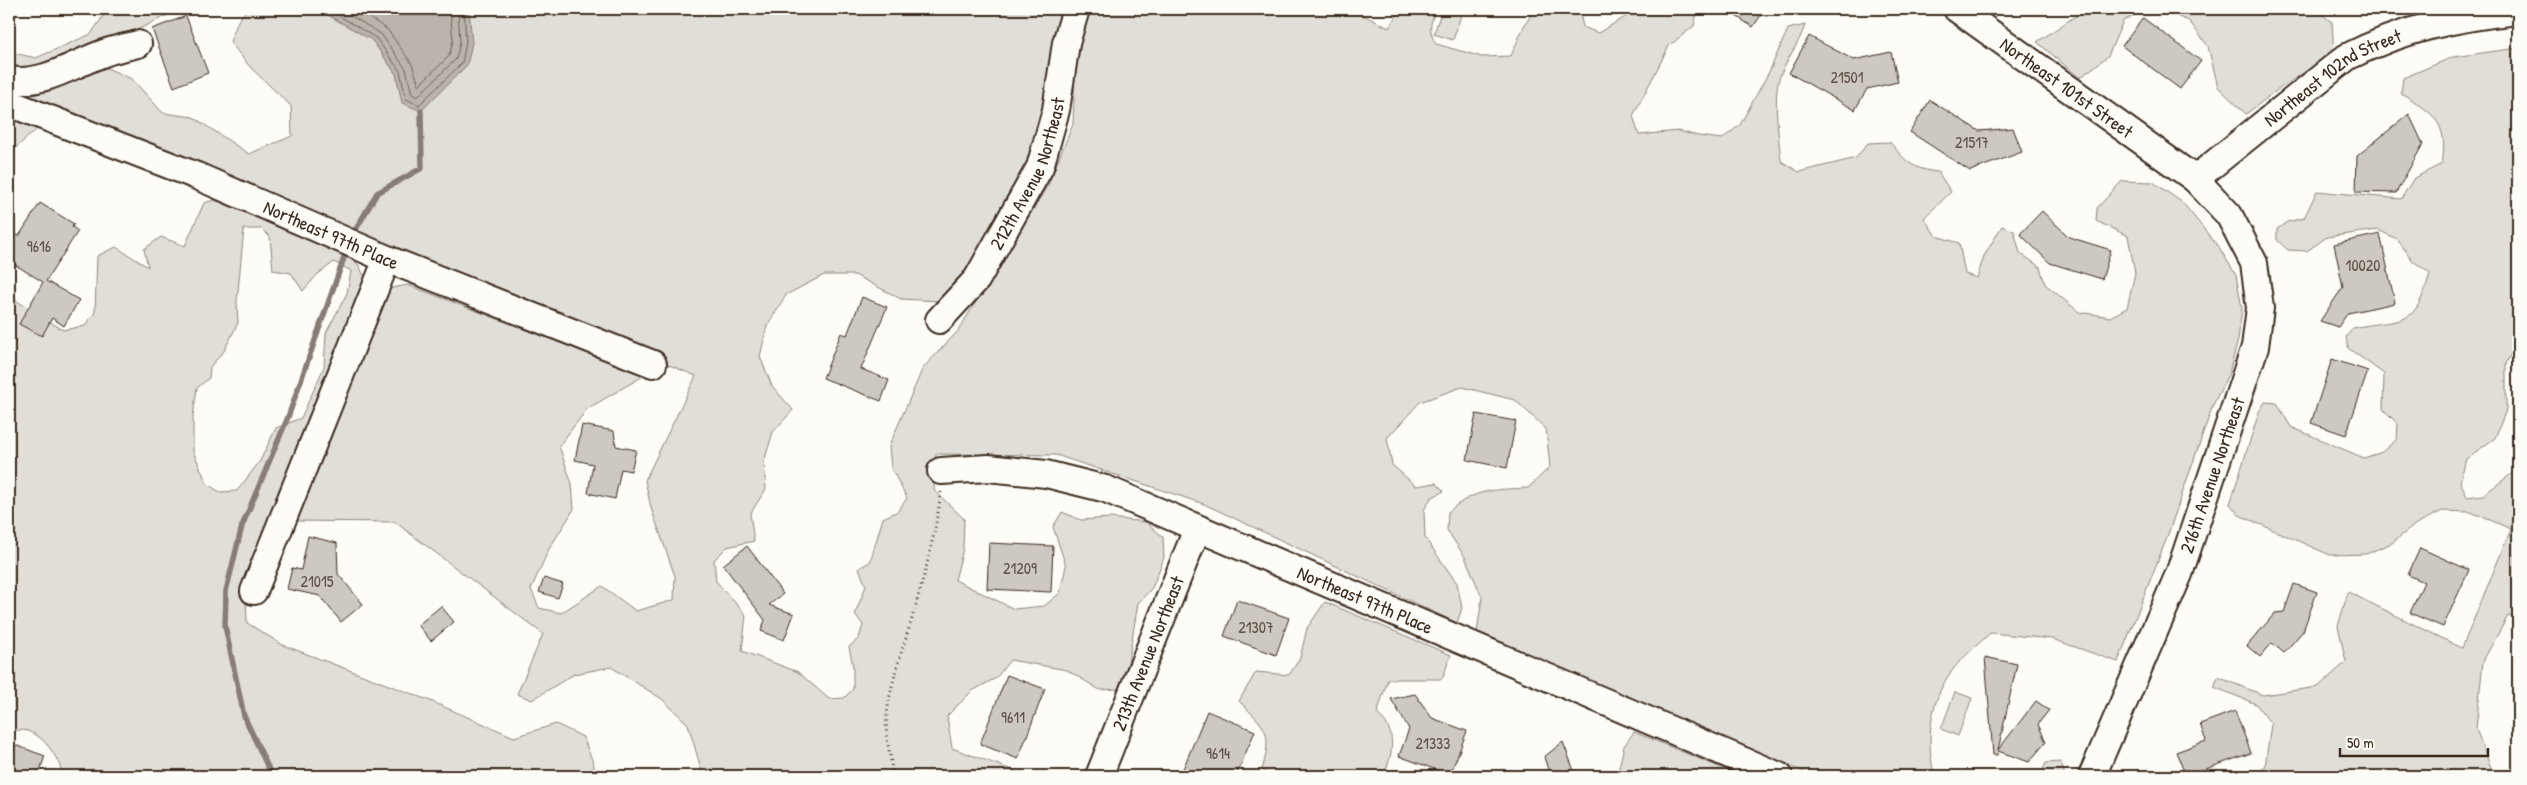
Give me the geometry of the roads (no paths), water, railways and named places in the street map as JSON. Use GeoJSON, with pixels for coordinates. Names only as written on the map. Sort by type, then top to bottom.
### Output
{"type":"FeatureCollection","features":[{"type":"Feature","properties":{"kind":"street","name":"212th Avenue Northeast"},"geometry":{"type":"LineString","coordinates":[[940,320],[977,279],[1040,167],[1056,110],[1066,43],[1076,9]]}},
{"type":"Feature","properties":{"kind":"street","name":"Northeast 101st Street"},"geometry":{"type":"LineString","coordinates":[[1957,9],[2195,179]]}},
{"type":"Feature","properties":{"kind":"street","name":"Northeast 102nd Street"},"geometry":{"type":"LineString","coordinates":[[2195,179],[2354,53],[2376,42],[2420,27],[2480,15],[2518,11]]}},
{"type":"Feature","properties":{"kind":"street"},"geometry":{"type":"LineString","coordinates":[[9,80],[24,83],[106,52],[138,44]]}},
{"type":"Feature","properties":{"kind":"street","name":"Northeast 97th Place"},"geometry":{"type":"LineString","coordinates":[[9,103],[197,176],[387,259],[653,364]]}},
{"type":"Feature","properties":{"kind":"street","name":"216th Avenue Northeast"},"geometry":{"type":"LineString","coordinates":[[2092,776],[2179,574],[2255,348],[2260,308],[2254,262],[2229,215],[2195,179]]}},
{"type":"Feature","properties":{"kind":"street"},"geometry":{"type":"LineString","coordinates":[[254,591],[387,259]]}},
{"type":"Feature","properties":{"kind":"street","name":"Northeast 97th Place"},"geometry":{"type":"LineString","coordinates":[[940,471],[988,468],[1046,474],[1106,489],[1779,776]]}},
{"type":"Feature","properties":{"kind":"street","name":"213th Avenue Northeast"},"geometry":{"type":"LineString","coordinates":[[1099,776],[1197,529]]}},
{"type":"Feature","properties":{"kind":"water"},"geometry":{"type":"Polygon","coordinates":[[[306,9],[469,9],[472,43],[467,65],[421,111],[402,103],[396,74],[372,40],[321,11],[306,9]]]}},
{"type":"Feature","properties":{"kind":"waterway"},"geometry":{"type":"LineString","coordinates":[[356,229],[377,193],[422,168],[421,111]]}},
{"type":"Feature","properties":{"kind":"waterway"},"geometry":{"type":"LineString","coordinates":[[272,776],[244,716],[225,626],[226,591],[242,526],[288,417],[345,255]]}}]}
